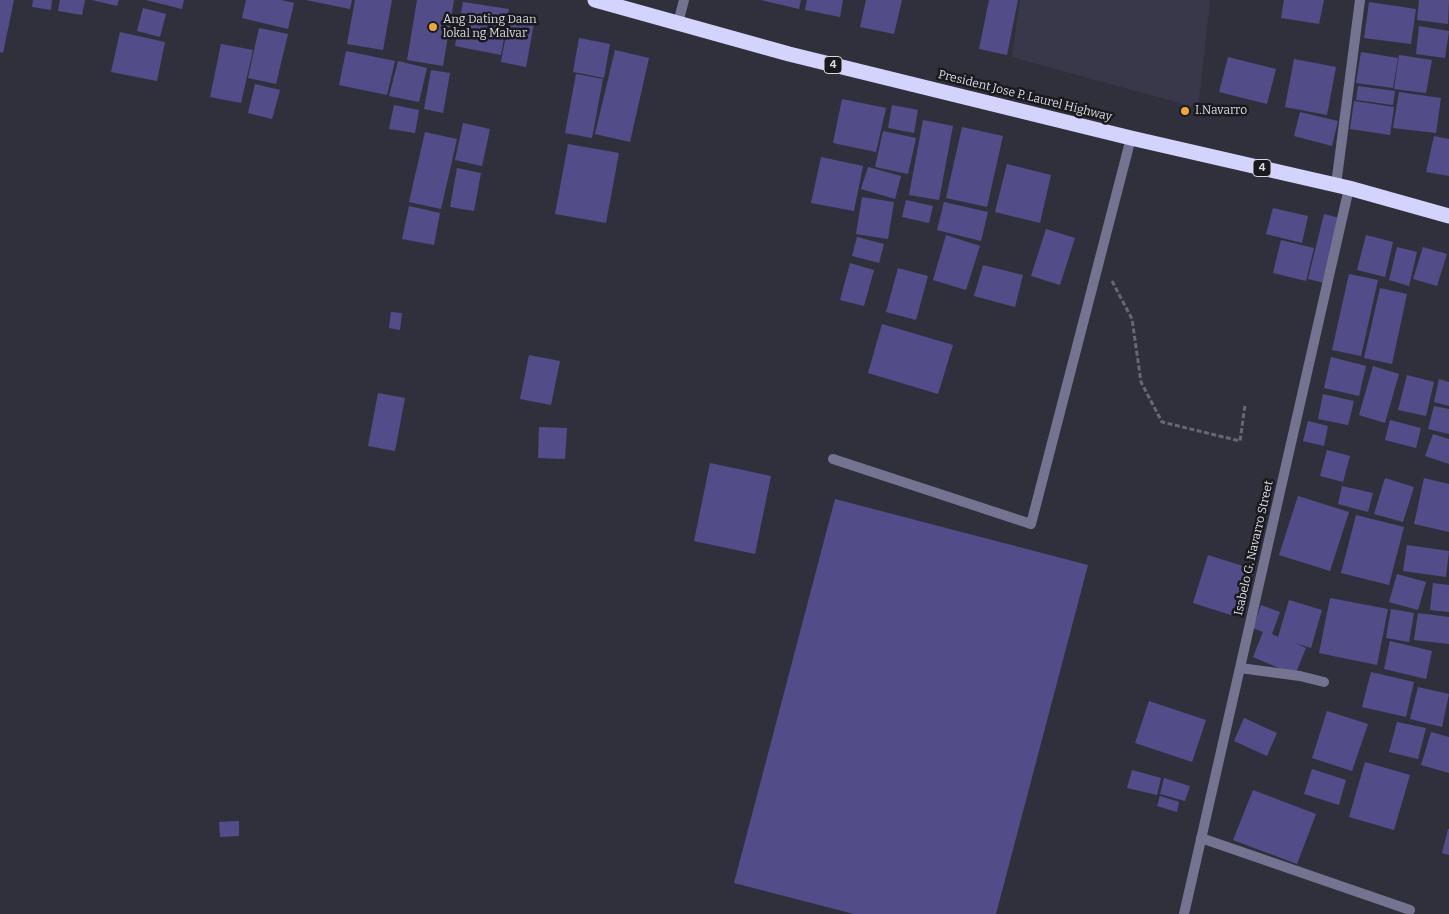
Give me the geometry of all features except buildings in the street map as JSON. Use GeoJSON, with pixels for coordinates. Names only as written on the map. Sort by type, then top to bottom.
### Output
{"type":"FeatureCollection","features":[{"type":"Feature","properties":{"kind":"highway","name":"President Jose P. Laurel Highway"},"geometry":{"type":"LineString","coordinates":[[595,0],[789,54],[1131,138],[1342,187],[1449,216]]}},
{"type":"Feature","properties":{"kind":"street"},"geometry":{"type":"LineString","coordinates":[[678,23],[684,0]]}},
{"type":"Feature","properties":{"kind":"street","name":"Isabelo G. Navarro Street"},"geometry":{"type":"LineString","coordinates":[[1184,914],[1240,668],[1342,187],[1360,0]]}},
{"type":"Feature","properties":{"kind":"street"},"geometry":{"type":"LineString","coordinates":[[833,459],[1030,524],[1131,138]]}},
{"type":"Feature","properties":{"kind":"street"},"geometry":{"type":"LineString","coordinates":[[1240,668],[1300,676],[1324,682]]}},
{"type":"Feature","properties":{"kind":"street"},"geometry":{"type":"LineString","coordinates":[[1201,838],[1410,910]]}},
{"type":"Feature","properties":{"kind":"path"},"geometry":{"type":"LineString","coordinates":[[1100,258],[1132,319],[1140,382],[1162,422],[1240,441],[1245,406]]}},
{"type":"Feature","properties":{"kind":"shaded area"},"geometry":{"type":"Polygon","coordinates":[[[1020,0],[1210,0],[1198,108],[1012,57],[1020,0]]]}},
{"type":"Feature","properties":{"kind":"place","name":"Ang Dating Daan lokal ng Malvar"},"geometry":{"type":"Point","coordinates":[433,27]}},
{"type":"Feature","properties":{"kind":"place","name":"I.Navarro"},"geometry":{"type":"Point","coordinates":[1185,111]}}]}
